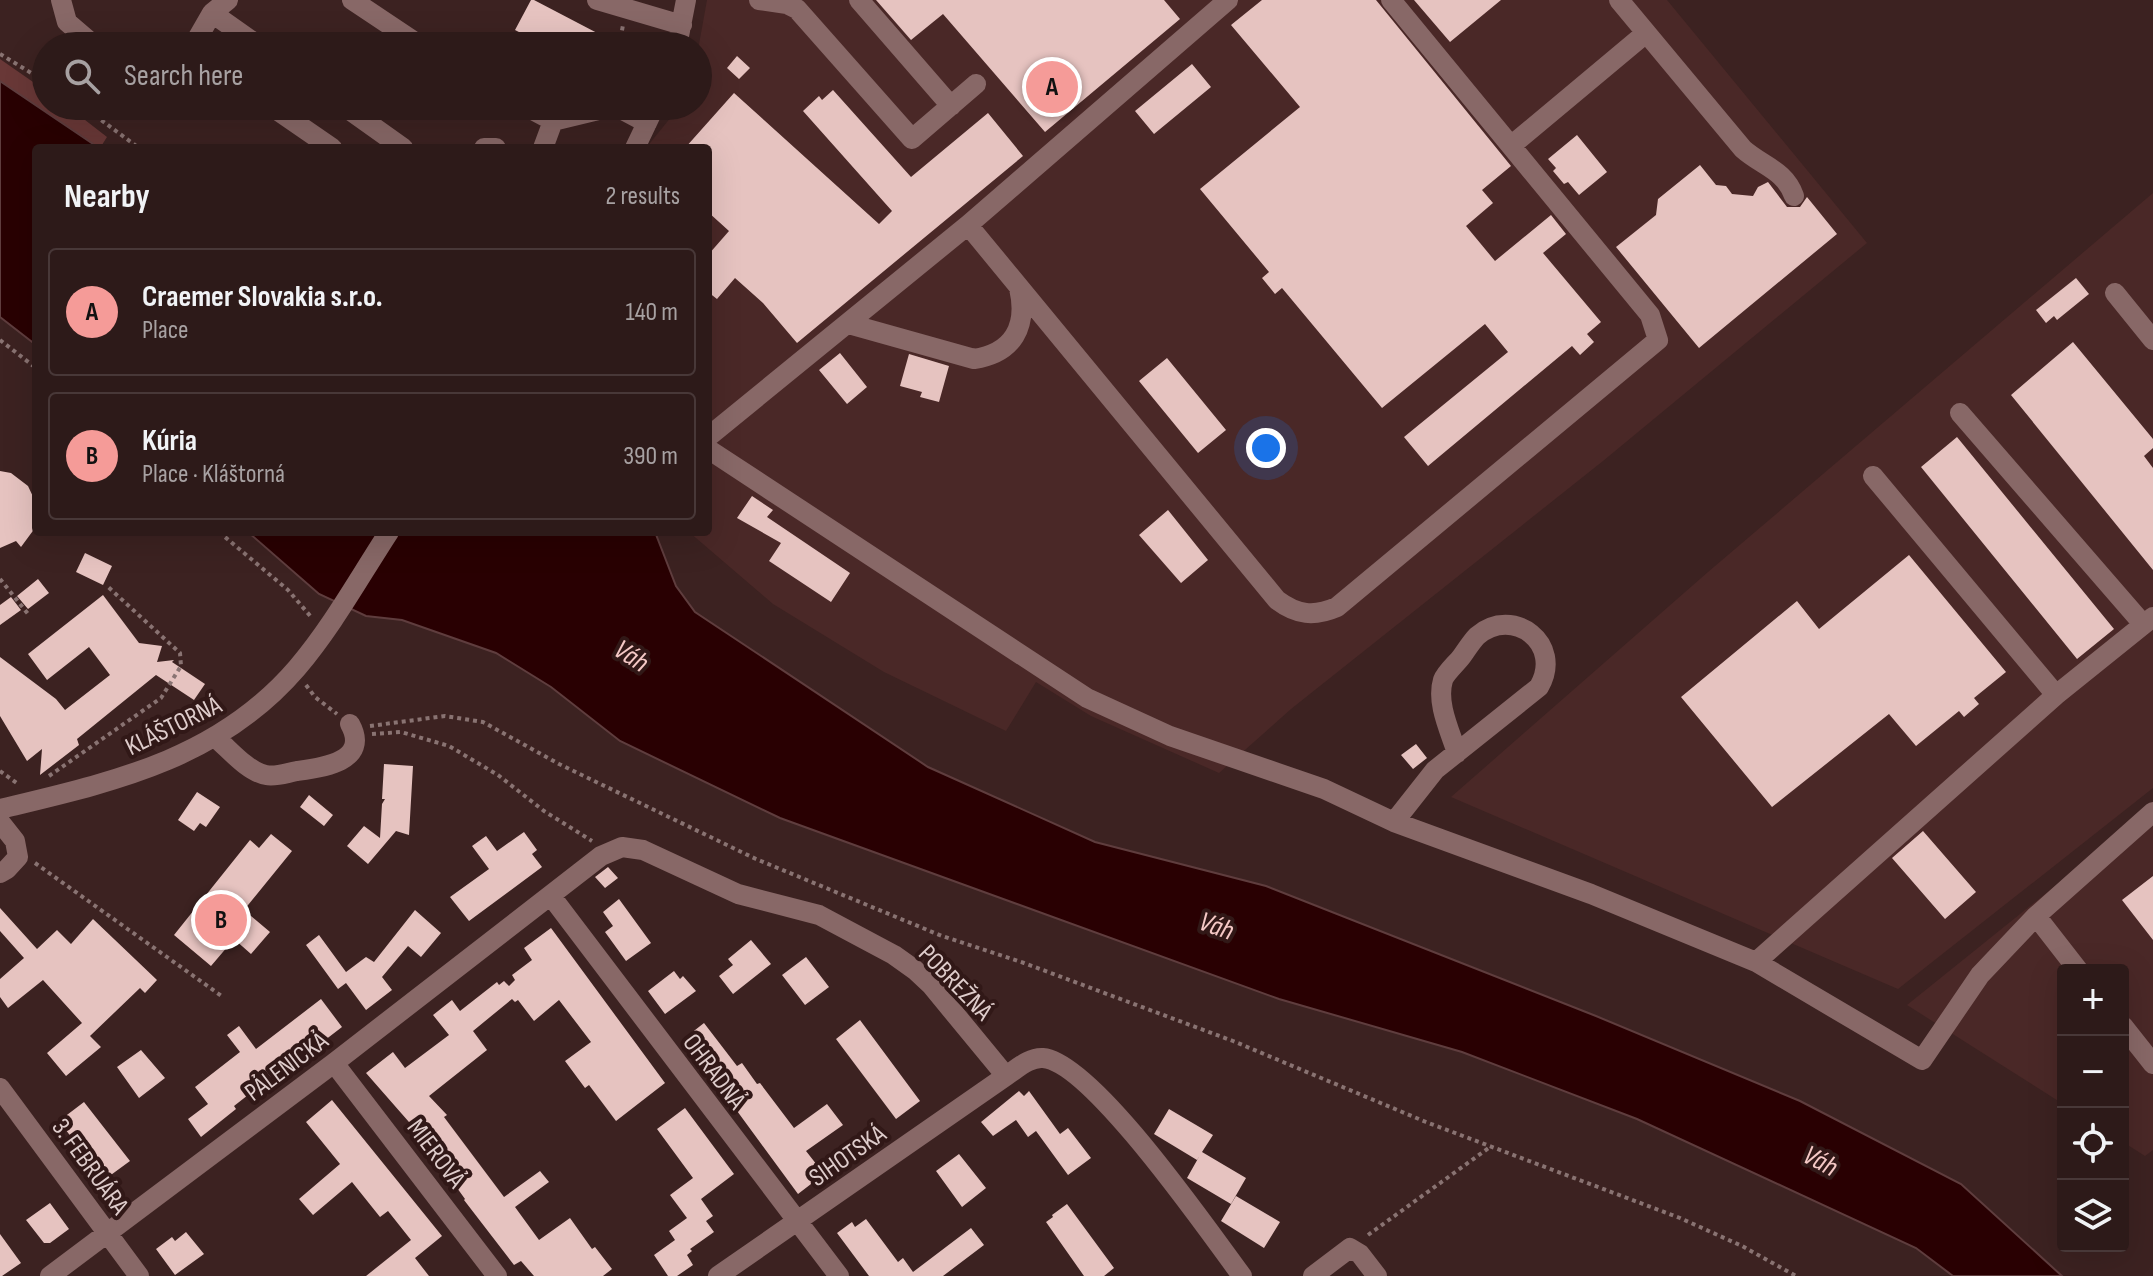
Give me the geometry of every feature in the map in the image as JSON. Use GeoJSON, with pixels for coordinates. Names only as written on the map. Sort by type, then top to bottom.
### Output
{"type":"FeatureCollection","features":[{"type":"Feature","properties":{"kind":"street"},"geometry":{"type":"LineString","coordinates":[[61,0],[67,22],[79,32]]}},
{"type":"Feature","properties":{"kind":"street"},"geometry":{"type":"LineString","coordinates":[[352,0],[400,32]]}},
{"type":"Feature","properties":{"kind":"street"},"geometry":{"type":"LineString","coordinates":[[597,0],[682,25]]}},
{"type":"Feature","properties":{"kind":"street"},"geometry":{"type":"LineString","coordinates":[[680,32],[686,0]]}},
{"type":"Feature","properties":{"kind":"street"},"geometry":{"type":"LineString","coordinates":[[759,0],[775,0],[797,9],[912,139],[976,84]]}},
{"type":"Feature","properties":{"kind":"street"},"geometry":{"type":"LineString","coordinates":[[859,0],[951,106]]}},
{"type":"Feature","properties":{"kind":"street"},"geometry":{"type":"LineString","coordinates":[[968,225],[1277,600],[1300,613],[1326,612],[1349,597],[1658,340],[1650,315],[1391,0]]}},
{"type":"Feature","properties":{"kind":"street"},"geometry":{"type":"LineString","coordinates":[[1619,0],[1743,149],[1784,176],[1794,196]]}},
{"type":"Feature","properties":{"kind":"street"},"geometry":{"type":"LineString","coordinates":[[712,434],[968,225],[1226,1]]}},
{"type":"Feature","properties":{"kind":"street"},"geometry":{"type":"LineString","coordinates":[[203,32],[220,7],[245,32]]}},
{"type":"Feature","properties":{"kind":"street"},"geometry":{"type":"LineString","coordinates":[[1512,145],[1646,33]]}},
{"type":"Feature","properties":{"kind":"street"},"geometry":{"type":"LineString","coordinates":[[291,120],[326,144]]}},
{"type":"Feature","properties":{"kind":"street"},"geometry":{"type":"LineString","coordinates":[[364,120],[397,144]]}},
{"type":"Feature","properties":{"kind":"street"},"geometry":{"type":"LineString","coordinates":[[544,144],[553,121],[557,120]]}},
{"type":"Feature","properties":{"kind":"street"},"geometry":{"type":"LineString","coordinates":[[637,144],[649,120]]}},
{"type":"Feature","properties":{"kind":"street"},"geometry":{"type":"LineString","coordinates":[[849,324],[974,359],[992,356],[1013,338],[1020,324],[1022,303],[1018,288]]}},
{"type":"Feature","properties":{"kind":"street"},"geometry":{"type":"LineString","coordinates":[[2115,293],[2153,340]]}},
{"type":"Feature","properties":{"kind":"street"},"geometry":{"type":"LineString","coordinates":[[1756,962],[2056,695],[2148,620],[1960,413]]}},
{"type":"Feature","properties":{"kind":"street"},"geometry":{"type":"LineString","coordinates":[[712,452],[1087,698],[1170,736],[1324,789],[1394,822],[1591,894],[1756,962],[1922,1060],[1980,975],[2036,916],[2153,812]]}},
{"type":"Feature","properties":{"kind":"street"},"geometry":{"type":"LineString","coordinates":[[1873,476],[2056,695]]}},
{"type":"Feature","properties":{"kind":"street","name":"KLÁŠTORNÁ"},"geometry":{"type":"LineString","coordinates":[[0,809],[127,776],[174,759],[216,738],[258,707],[295,670],[327,628],[386,536]]}},
{"type":"Feature","properties":{"kind":"street"},"geometry":{"type":"LineString","coordinates":[[1394,822],[1435,770],[1457,753],[1539,687],[1546,671],[1544,651],[1540,641],[1525,629],[1506,626],[1479,634],[1444,680],[1443,709],[1457,753]]}},
{"type":"Feature","properties":{"kind":"street"},"geometry":{"type":"LineString","coordinates":[[216,738],[257,772],[274,776],[336,764],[351,749],[352,728]]}},
{"type":"Feature","properties":{"kind":"street"},"geometry":{"type":"LineString","coordinates":[[0,822],[16,846],[18,857],[0,873]]}},
{"type":"Feature","properties":{"kind":"street","name":"POBREŽNÁ"},"geometry":{"type":"LineString","coordinates":[[608,852],[622,847],[643,850],[738,894],[819,915],[894,955],[931,985],[1006,1076]]}},
{"type":"Feature","properties":{"kind":"street"},"geometry":{"type":"LineString","coordinates":[[551,896],[608,852]]}},
{"type":"Feature","properties":{"kind":"street","name":"PÁLENICKÁ"},"geometry":{"type":"LineString","coordinates":[[50,1276],[551,896]]}},
{"type":"Feature","properties":{"kind":"street","name":"OHRADNÁ"},"geometry":{"type":"LineString","coordinates":[[551,896],[839,1276]]}},
{"type":"Feature","properties":{"kind":"street"},"geometry":{"type":"LineString","coordinates":[[2036,916],[2073,964]]}},
{"type":"Feature","properties":{"kind":"street"},"geometry":{"type":"LineString","coordinates":[[2129,1034],[2153,1064]]}},
{"type":"Feature","properties":{"kind":"street"},"geometry":{"type":"LineString","coordinates":[[1006,1076],[1031,1059],[1040,1057],[1074,1071],[1124,1123],[1242,1276]]}},
{"type":"Feature","properties":{"kind":"street","name":"MIEROVÁ"},"geometry":{"type":"LineString","coordinates":[[334,1063],[497,1276]]}},
{"type":"Feature","properties":{"kind":"street","name":"SIHOTSKÁ"},"geometry":{"type":"LineString","coordinates":[[718,1276],[1006,1076]]}},
{"type":"Feature","properties":{"kind":"street","name":"3. FEBRUÁRA"},"geometry":{"type":"LineString","coordinates":[[0,1088],[139,1276]]}},
{"type":"Feature","properties":{"kind":"street"},"geometry":{"type":"LineString","coordinates":[[1313,1276],[1350,1248],[1360,1254],[1377,1276]]}},
{"type":"Feature","properties":{"kind":"path"},"geometry":{"type":"LineString","coordinates":[[0,54],[32,73]]}},
{"type":"Feature","properties":{"kind":"path"},"geometry":{"type":"LineString","coordinates":[[101,120],[134,144]]}},
{"type":"Feature","properties":{"kind":"path"},"geometry":{"type":"LineString","coordinates":[[0,340],[32,365]]}},
{"type":"Feature","properties":{"kind":"path"},"geometry":{"type":"LineString","coordinates":[[224,536],[288,590],[327,628]]}},
{"type":"Feature","properties":{"kind":"path"},"geometry":{"type":"LineString","coordinates":[[0,579],[28,614]]}},
{"type":"Feature","properties":{"kind":"path"},"geometry":{"type":"LineString","coordinates":[[39,780],[69,763],[161,698],[181,666],[180,653],[106,585]]}},
{"type":"Feature","properties":{"kind":"path"},"geometry":{"type":"LineString","coordinates":[[295,670],[315,697],[352,728],[401,732],[449,746],[498,775],[544,811],[608,852]]}},
{"type":"Feature","properties":{"kind":"path"},"geometry":{"type":"LineString","coordinates":[[352,728],[445,716],[483,722],[559,764],[756,859],[942,936],[1233,1041],[1364,1097],[1710,1230],[1796,1276]]}},
{"type":"Feature","properties":{"kind":"path"},"geometry":{"type":"LineString","coordinates":[[0,771],[18,784]]}},
{"type":"Feature","properties":{"kind":"path"},"geometry":{"type":"LineString","coordinates":[[9,785],[26,783]]}},
{"type":"Feature","properties":{"kind":"path"},"geometry":{"type":"LineString","coordinates":[[16,846],[58,882],[223,997]]}},
{"type":"Feature","properties":{"kind":"path"},"geometry":{"type":"LineString","coordinates":[[1350,1248],[1491,1147]]}},
{"type":"Feature","properties":{"kind":"shaded area"},"geometry":{"type":"Polygon","coordinates":[[[707,0],[1667,0],[1867,243],[1603,461],[1291,709],[1219,773],[1091,716],[1036,682],[1006,731],[884,672],[773,604],[694,536],[712,536],[712,144],[649,144],[669,120],[712,120],[712,32],[701,32],[707,0]]]}},
{"type":"Feature","properties":{"kind":"shaded area"},"geometry":{"type":"Polygon","coordinates":[[[0,59],[32,81],[32,102],[0,81],[0,59]]]}},
{"type":"Feature","properties":{"kind":"shaded area"},"geometry":{"type":"Polygon","coordinates":[[[58,120],[85,120],[107,137],[103,144],[94,144],[58,120]]]}},
{"type":"Feature","properties":{"kind":"shaded area"},"geometry":{"type":"Polygon","coordinates":[[[2153,193],[2153,788],[1898,989],[1451,797],[1708,572],[2153,193]]]}},
{"type":"Feature","properties":{"kind":"shaded area"},"geometry":{"type":"Polygon","coordinates":[[[2153,807],[2153,1150],[2145,1156],[2129,1146],[2129,964],[2057,964],[2057,1100],[1907,1005],[2153,807]]]}},
{"type":"Feature","properties":{"kind":"water"},"geometry":{"type":"Polygon","coordinates":[[[0,81],[32,103],[32,120],[58,120],[93,144],[32,144],[32,342],[0,317],[0,81]]]}},
{"type":"Feature","properties":{"kind":"water","name":"Váh"},"geometry":{"type":"Polygon","coordinates":[[[253,536],[657,536],[676,586],[695,612],[928,767],[1095,842],[1266,886],[1596,1016],[1800,1101],[1961,1184],[2062,1276],[1953,1276],[1916,1248],[1637,1119],[1462,1052],[1279,999],[780,818],[620,741],[551,687],[496,653],[402,620],[366,616],[319,594],[253,536]]]}},
{"type":"Feature","properties":{"kind":"building"},"geometry":{"type":"Polygon","coordinates":[[[531,0],[534,0],[595,32],[519,32],[515,30],[531,0]]]}},
{"type":"Feature","properties":{"kind":"building"},"geometry":{"type":"Polygon","coordinates":[[[876,0],[1164,0],[1180,19],[1045,132],[943,14],[911,40],[876,0]]]}},
{"type":"Feature","properties":{"kind":"building"},"geometry":{"type":"Polygon","coordinates":[[[1262,0],[1376,0],[1511,166],[1482,190],[1493,203],[1466,226],[1495,261],[1551,215],[1566,234],[1543,253],[1601,322],[1587,334],[1594,342],[1580,355],[1572,346],[1428,466],[1404,437],[1508,352],[1485,324],[1382,408],[1282,288],[1275,294],[1262,278],[1269,272],[1200,189],[1300,107],[1231,25],[1262,0]]]}},
{"type":"Feature","properties":{"kind":"building"},"geometry":{"type":"Polygon","coordinates":[[[1414,0],[1501,0],[1450,42],[1414,0]]]}},
{"type":"Feature","properties":{"kind":"building"},"geometry":{"type":"Polygon","coordinates":[[[737,56],[750,68],[739,79],[727,68],[737,56]]]}},
{"type":"Feature","properties":{"kind":"building"},"geometry":{"type":"Polygon","coordinates":[[[1192,64],[1211,87],[1154,134],[1135,111],[1192,64]]]}},
{"type":"Feature","properties":{"kind":"building"},"geometry":{"type":"Polygon","coordinates":[[[833,90],[911,177],[988,113],[1023,156],[797,343],[763,303],[735,278],[717,299],[712,295],[712,250],[729,231],[712,216],[712,144],[689,144],[734,93],[879,224],[892,211],[803,111],[819,96],[822,100],[833,90]]]}},
{"type":"Feature","properties":{"kind":"building"},"geometry":{"type":"Polygon","coordinates":[[[1577,135],[1607,172],[1579,195],[1568,182],[1564,184],[1548,159],[1577,135]]]}},
{"type":"Feature","properties":{"kind":"building"},"geometry":{"type":"Polygon","coordinates":[[[1700,165],[1716,185],[1726,186],[1732,194],[1753,196],[1758,187],[1768,182],[1787,207],[1800,207],[1807,197],[1837,234],[1699,348],[1616,247],[1656,215],[1658,199],[1700,165]]]}},
{"type":"Feature","properties":{"kind":"building"},"geometry":{"type":"Polygon","coordinates":[[[2076,278],[2089,294],[2057,320],[2054,316],[2046,323],[2036,310],[2076,278]]]}},
{"type":"Feature","properties":{"kind":"building"},"geometry":{"type":"Polygon","coordinates":[[[2073,342],[2153,439],[2153,448],[2144,456],[2153,468],[2153,570],[2011,395],[2073,342]]]}},
{"type":"Feature","properties":{"kind":"building"},"geometry":{"type":"Polygon","coordinates":[[[840,353],[867,387],[847,404],[819,370],[840,353]]]}},
{"type":"Feature","properties":{"kind":"building"},"geometry":{"type":"Polygon","coordinates":[[[909,354],[949,366],[939,402],[920,397],[922,392],[900,386],[909,354]]]}},
{"type":"Feature","properties":{"kind":"building"},"geometry":{"type":"Polygon","coordinates":[[[1167,358],[1226,430],[1198,453],[1139,381],[1167,358]]]}},
{"type":"Feature","properties":{"kind":"building"},"geometry":{"type":"Polygon","coordinates":[[[1957,437],[2114,629],[2077,659],[1921,467],[1957,437]]]}},
{"type":"Feature","properties":{"kind":"building"},"geometry":{"type":"Polygon","coordinates":[[[0,471],[11,473],[28,486],[32,494],[32,532],[21,547],[16,541],[0,548],[0,471]]]}},
{"type":"Feature","properties":{"kind":"building"},"geometry":{"type":"Polygon","coordinates":[[[752,496],[773,510],[767,517],[850,573],[831,602],[769,561],[781,543],[737,518],[752,496]]]}},
{"type":"Feature","properties":{"kind":"building"},"geometry":{"type":"Polygon","coordinates":[[[1168,510],[1208,560],[1181,583],[1139,535],[1168,510]]]}},
{"type":"Feature","properties":{"kind":"building"},"geometry":{"type":"Polygon","coordinates":[[[85,553],[112,566],[103,585],[76,572],[85,553]]]}},
{"type":"Feature","properties":{"kind":"building"},"geometry":{"type":"Polygon","coordinates":[[[1909,555],[2006,672],[1974,698],[1979,704],[1964,717],[1959,711],[1916,746],[1889,714],[1772,807],[1681,697],[1797,601],[1819,629],[1909,555]]]}},
{"type":"Feature","properties":{"kind":"building"},"geometry":{"type":"Polygon","coordinates":[[[38,579],[49,593],[28,609],[17,596],[38,579]]]}},
{"type":"Feature","properties":{"kind":"building"},"geometry":{"type":"Polygon","coordinates":[[[103,595],[139,643],[162,646],[157,662],[174,660],[172,662],[205,684],[194,700],[156,675],[77,739],[79,745],[40,775],[42,749],[27,761],[0,716],[0,657],[56,699],[65,710],[110,675],[89,647],[47,680],[28,654],[103,595]]]}},
{"type":"Feature","properties":{"kind":"building"},"geometry":{"type":"Polygon","coordinates":[[[11,597],[21,610],[0,625],[0,605],[11,597]]]}},
{"type":"Feature","properties":{"kind":"building"},"geometry":{"type":"Polygon","coordinates":[[[1416,744],[1427,758],[1413,769],[1401,755],[1416,744]]]}},
{"type":"Feature","properties":{"kind":"building"},"geometry":{"type":"Polygon","coordinates":[[[384,764],[413,766],[409,835],[396,831],[368,864],[347,846],[364,826],[380,838],[385,799],[382,799],[384,764]]]}},
{"type":"Feature","properties":{"kind":"building"},"geometry":{"type":"Polygon","coordinates":[[[197,792],[220,807],[206,827],[200,823],[194,831],[178,820],[197,792]]]}},
{"type":"Feature","properties":{"kind":"building"},"geometry":{"type":"Polygon","coordinates":[[[309,795],[333,815],[324,826],[300,807],[309,795]]]}},
{"type":"Feature","properties":{"kind":"building"},"geometry":{"type":"Polygon","coordinates":[[[1923,831],[1976,892],[1945,919],[1892,858],[1923,831]]]}},
{"type":"Feature","properties":{"kind":"building"},"geometry":{"type":"Polygon","coordinates":[[[524,832],[537,850],[532,854],[542,867],[469,921],[450,897],[489,869],[472,846],[486,836],[497,851],[524,832]]]}},
{"type":"Feature","properties":{"kind":"building"},"geometry":{"type":"Polygon","coordinates":[[[271,834],[292,851],[244,910],[270,932],[251,954],[234,939],[211,966],[174,935],[250,840],[259,848],[271,834]]]}},
{"type":"Feature","properties":{"kind":"building"},"geometry":{"type":"Polygon","coordinates":[[[608,867],[618,878],[605,888],[595,877],[608,867]]]}},
{"type":"Feature","properties":{"kind":"building"},"geometry":{"type":"Polygon","coordinates":[[[2153,876],[2153,940],[2122,900],[2153,876]]]}},
{"type":"Feature","properties":{"kind":"building"},"geometry":{"type":"Polygon","coordinates":[[[619,899],[651,943],[626,961],[605,932],[613,926],[603,912],[619,899]]]}},
{"type":"Feature","properties":{"kind":"building"},"geometry":{"type":"Polygon","coordinates":[[[0,908],[37,949],[57,930],[71,944],[93,919],[157,980],[145,993],[140,988],[90,1036],[101,1047],[66,1076],[47,1053],[82,1023],[43,980],[8,1008],[0,997],[0,979],[24,958],[0,931],[0,908]]]}},
{"type":"Feature","properties":{"kind":"building"},"geometry":{"type":"Polygon","coordinates":[[[415,910],[441,933],[421,957],[408,946],[382,977],[392,990],[366,1010],[346,983],[338,989],[306,945],[319,935],[346,972],[366,957],[374,962],[415,910]]]}},
{"type":"Feature","properties":{"kind":"building"},"geometry":{"type":"Polygon","coordinates":[[[551,928],[665,1083],[616,1121],[589,1085],[585,1088],[565,1061],[591,1042],[559,1000],[534,1021],[518,1000],[515,1002],[512,999],[473,1031],[487,1050],[429,1096],[447,1115],[444,1117],[504,1197],[540,1171],[549,1182],[515,1207],[539,1240],[570,1218],[592,1249],[595,1247],[612,1269],[603,1276],[534,1276],[521,1261],[514,1265],[464,1200],[434,1156],[437,1154],[366,1073],[393,1052],[405,1068],[449,1035],[433,1015],[452,1000],[460,1011],[497,982],[499,985],[504,981],[509,986],[515,980],[512,975],[532,960],[524,948],[551,928]]]}},
{"type":"Feature","properties":{"kind":"building"},"geometry":{"type":"Polygon","coordinates":[[[751,940],[771,964],[733,994],[719,976],[733,965],[728,959],[751,940]]]}},
{"type":"Feature","properties":{"kind":"building"},"geometry":{"type":"Polygon","coordinates":[[[806,957],[829,987],[805,1005],[782,975],[806,957]]]}},
{"type":"Feature","properties":{"kind":"building"},"geometry":{"type":"Polygon","coordinates":[[[674,971],[696,991],[665,1014],[648,991],[674,971]]]}},
{"type":"Feature","properties":{"kind":"building"},"geometry":{"type":"Polygon","coordinates":[[[321,999],[342,1027],[273,1080],[271,1077],[201,1137],[188,1119],[208,1104],[195,1087],[240,1052],[227,1035],[239,1026],[256,1049],[321,999]]]}},
{"type":"Feature","properties":{"kind":"building"},"geometry":{"type":"Polygon","coordinates":[[[860,1020],[920,1101],[896,1119],[836,1039],[860,1020]]]}},
{"type":"Feature","properties":{"kind":"building"},"geometry":{"type":"Polygon","coordinates":[[[704,1023],[737,1066],[742,1063],[757,1084],[760,1083],[794,1128],[827,1104],[843,1125],[806,1151],[824,1174],[798,1194],[688,1044],[693,1040],[690,1034],[704,1023]]]}},
{"type":"Feature","properties":{"kind":"building"},"geometry":{"type":"Polygon","coordinates":[[[141,1050],[165,1078],[139,1098],[117,1067],[141,1050]]]}},
{"type":"Feature","properties":{"kind":"building"},"geometry":{"type":"Polygon","coordinates":[[[1019,1091],[1024,1096],[1029,1091],[1060,1134],[1068,1128],[1091,1158],[1068,1175],[1036,1131],[1028,1137],[1016,1120],[993,1136],[981,1122],[1019,1091]]]}},
{"type":"Feature","properties":{"kind":"building"},"geometry":{"type":"Polygon","coordinates":[[[332,1100],[442,1236],[415,1258],[429,1276],[366,1276],[411,1240],[388,1211],[380,1217],[352,1182],[313,1215],[299,1199],[340,1164],[306,1122],[332,1100]]]}},
{"type":"Feature","properties":{"kind":"building"},"geometry":{"type":"Polygon","coordinates":[[[84,1102],[130,1161],[104,1180],[59,1121],[84,1102]]]}},
{"type":"Feature","properties":{"kind":"building"},"geometry":{"type":"Polygon","coordinates":[[[685,1108],[734,1174],[701,1199],[713,1216],[706,1221],[714,1232],[690,1249],[692,1251],[687,1255],[693,1265],[677,1276],[668,1276],[654,1255],[675,1240],[669,1231],[687,1218],[670,1195],[693,1178],[657,1129],[685,1108]]]}},
{"type":"Feature","properties":{"kind":"building"},"geometry":{"type":"Polygon","coordinates":[[[1169,1109],[1213,1135],[1202,1152],[1246,1178],[1231,1204],[1187,1178],[1200,1155],[1197,1160],[1154,1134],[1169,1109]]]}},
{"type":"Feature","properties":{"kind":"building"},"geometry":{"type":"Polygon","coordinates":[[[959,1154],[986,1188],[962,1207],[936,1171],[959,1154]]]}},
{"type":"Feature","properties":{"kind":"building"},"geometry":{"type":"Polygon","coordinates":[[[1236,1196],[1280,1222],[1264,1248],[1221,1221],[1236,1196]]]}},
{"type":"Feature","properties":{"kind":"building"},"geometry":{"type":"Polygon","coordinates":[[[50,1203],[69,1229],[50,1243],[44,1243],[26,1220],[50,1203]]]}},
{"type":"Feature","properties":{"kind":"building"},"geometry":{"type":"Polygon","coordinates":[[[1067,1204],[1114,1268],[1104,1276],[1084,1276],[1046,1222],[1067,1204]]]}},
{"type":"Feature","properties":{"kind":"building"},"geometry":{"type":"Polygon","coordinates":[[[866,1219],[898,1262],[903,1258],[913,1272],[971,1228],[984,1245],[943,1276],[869,1276],[837,1233],[852,1222],[855,1227],[866,1219]]]}},
{"type":"Feature","properties":{"kind":"building"},"geometry":{"type":"Polygon","coordinates":[[[186,1232],[204,1254],[175,1275],[156,1249],[172,1237],[175,1241],[186,1232]]]}},
{"type":"Feature","properties":{"kind":"building"},"geometry":{"type":"Polygon","coordinates":[[[0,1234],[21,1263],[2,1276],[0,1276],[0,1234]]]}},
{"type":"Feature","properties":{"kind":"place","name":"Craemer Slovakia s.r.o."},"geometry":{"type":"Point","coordinates":[1052,87]}},
{"type":"Feature","properties":{"kind":"place","name":"Kúria"},"geometry":{"type":"Point","coordinates":[221,920]}}]}
